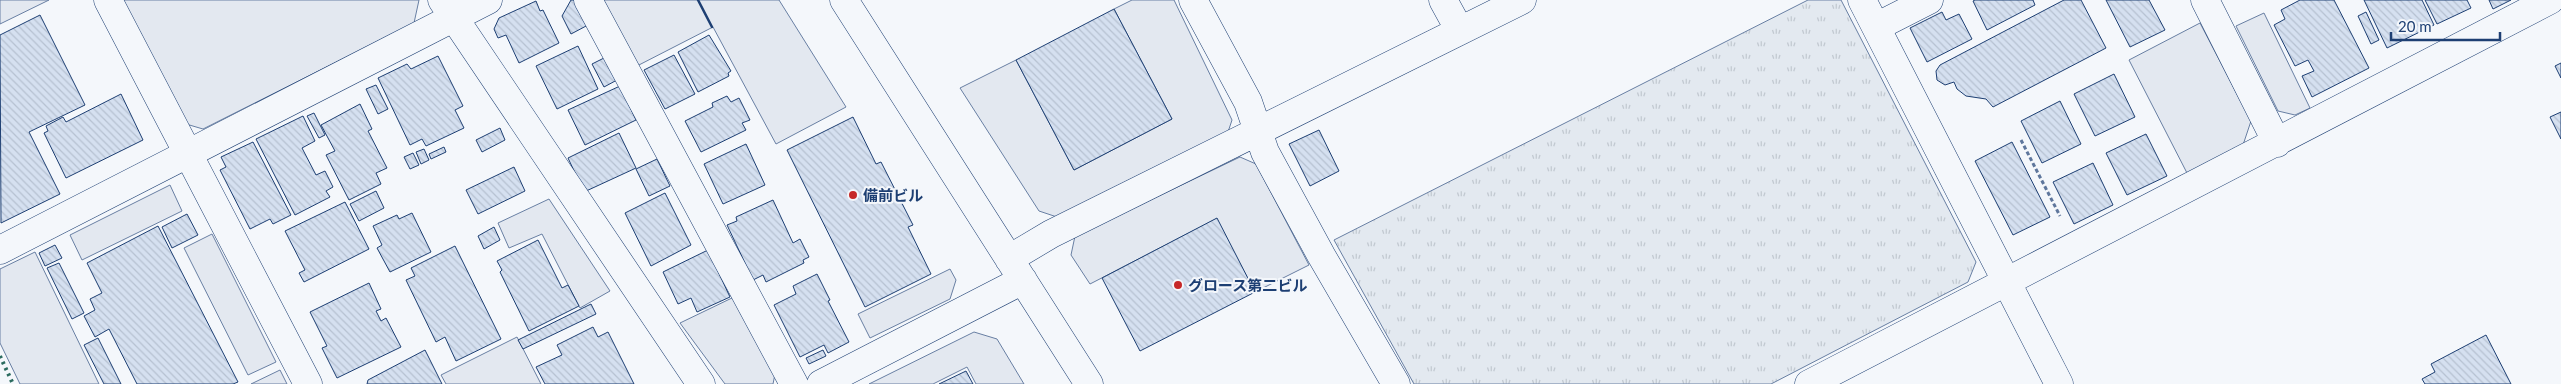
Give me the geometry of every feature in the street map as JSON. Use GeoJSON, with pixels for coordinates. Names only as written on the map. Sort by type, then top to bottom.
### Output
{"type":"FeatureCollection","features":[{"type":"Feature","properties":{"kind":"street"},"geometry":{"type":"LineString","coordinates":[[108,0],[308,384]]}},
{"type":"Feature","properties":{"kind":"street"},"geometry":{"type":"LineString","coordinates":[[0,250],[188,154],[448,9],[488,0]]}},
{"type":"Feature","properties":{"kind":"street"},"geometry":{"type":"LineString","coordinates":[[588,0],[794,384]]}},
{"type":"Feature","properties":{"kind":"street"},"geometry":{"type":"LineString","coordinates":[[844,0],[1089,384]]}},
{"type":"Feature","properties":{"kind":"street"},"geometry":{"type":"LineString","coordinates":[[1193,0],[1248,102],[1265,152],[1320,254],[1396,384]]}},
{"type":"Feature","properties":{"kind":"street"},"geometry":{"type":"LineString","coordinates":[[1443,0],[1460,31]]}},
{"type":"Feature","properties":{"kind":"street"},"geometry":{"type":"LineString","coordinates":[[822,384],[1016,269],[1050,234],[1522,0]]}},
{"type":"Feature","properties":{"kind":"street"},"geometry":{"type":"LineString","coordinates":[[1862,0],[2060,384]]}},
{"type":"Feature","properties":{"kind":"street"},"geometry":{"type":"LineString","coordinates":[[1876,27],[1929,0]]}},
{"type":"Feature","properties":{"kind":"street"},"geometry":{"type":"LineString","coordinates":[[2204,0],[2277,143]]}},
{"type":"Feature","properties":{"kind":"street"},"geometry":{"type":"LineString","coordinates":[[1809,384],[2550,0]]}},
{"type":"Feature","properties":{"kind":"street"},"geometry":{"type":"LineString","coordinates":[[448,9],[701,384]]}},
{"type":"Feature","properties":{"kind":"path"},"geometry":{"type":"LineString","coordinates":[[2021,140],[2075,246]]}},
{"type":"Feature","properties":{"kind":"green space"},"geometry":{"type":"Polygon","coordinates":[[[1808,0],[1841,0],[1976,262],[1968,282],[1771,384],[1414,384],[1334,240],[1808,0]]]}},
{"type":"Feature","properties":{"kind":"shaded area"},"geometry":{"type":"Polygon","coordinates":[[[0,0],[49,0],[0,24],[0,0]]]}},
{"type":"Feature","properties":{"kind":"shaded area"},"geometry":{"type":"Polygon","coordinates":[[[123,0],[419,0],[414,23],[203,129],[186,124],[123,0]]]}},
{"type":"Feature","properties":{"kind":"shaded area"},"geometry":{"type":"Polygon","coordinates":[[[600,0],[779,0],[846,107],[776,144],[713,27],[635,67],[600,0]]]}},
{"type":"Feature","properties":{"kind":"shaded area"},"geometry":{"type":"Polygon","coordinates":[[[1132,0],[1174,0],[1232,120],[1227,135],[1057,217],[1039,211],[960,88],[1016,60],[1074,170],[1172,119],[1114,9],[1132,0]]]}},
{"type":"Feature","properties":{"kind":"shaded area"},"geometry":{"type":"Polygon","coordinates":[[[2264,13],[2310,108],[2295,115],[2278,111],[2236,26],[2264,13]]]}},
{"type":"Feature","properties":{"kind":"shaded area"},"geometry":{"type":"Polygon","coordinates":[[[2200,23],[2251,121],[2243,145],[2187,173],[2129,60],[2200,23]]]}},
{"type":"Feature","properties":{"kind":"shaded area"},"geometry":{"type":"Polygon","coordinates":[[[1240,157],[1256,164],[1309,265],[1255,292],[1216,219],[1090,284],[1071,255],[1075,236],[1240,157]]]}},
{"type":"Feature","properties":{"kind":"shaded area"},"geometry":{"type":"Polygon","coordinates":[[[170,185],[182,211],[82,260],[70,235],[170,185]]]}},
{"type":"Feature","properties":{"kind":"shaded area"},"geometry":{"type":"Polygon","coordinates":[[[549,199],[610,291],[580,308],[542,234],[509,248],[498,223],[549,199]]]}},
{"type":"Feature","properties":{"kind":"shaded area"},"geometry":{"type":"Polygon","coordinates":[[[212,234],[276,362],[248,375],[184,248],[212,234]]]}},
{"type":"Feature","properties":{"kind":"shaded area"},"geometry":{"type":"Polygon","coordinates":[[[35,252],[99,384],[20,384],[0,343],[0,269],[35,252]]]}},
{"type":"Feature","properties":{"kind":"shaded area"},"geometry":{"type":"Polygon","coordinates":[[[950,269],[956,280],[950,299],[870,338],[858,314],[950,269]]]}},
{"type":"Feature","properties":{"kind":"shaded area"},"geometry":{"type":"Polygon","coordinates":[[[734,297],[775,374],[773,384],[725,384],[680,323],[734,297]]]}},
{"type":"Feature","properties":{"kind":"shaded area"},"geometry":{"type":"Polygon","coordinates":[[[974,332],[997,339],[1024,384],[976,384],[967,367],[933,384],[869,384],[974,332]]]}},
{"type":"Feature","properties":{"kind":"shaded area"},"geometry":{"type":"Polygon","coordinates":[[[517,337],[541,384],[446,384],[441,375],[517,337]]]}},
{"type":"Feature","properties":{"kind":"shaded area"},"geometry":{"type":"Polygon","coordinates":[[[280,370],[287,384],[251,384],[280,370]]]}},
{"type":"Feature","properties":{"kind":"building"},"geometry":{"type":"Polygon","coordinates":[[[571,0],[576,0],[588,25],[571,34],[562,16],[571,0]]]}},
{"type":"Feature","properties":{"kind":"building"},"geometry":{"type":"Polygon","coordinates":[[[2033,0],[2035,5],[1987,30],[1973,1],[2033,0]]]}},
{"type":"Feature","properties":{"kind":"building"},"geometry":{"type":"Polygon","coordinates":[[[2064,0],[2081,0],[2106,48],[1993,107],[1986,99],[1966,96],[1957,89],[1954,82],[1945,85],[1937,80],[1936,71],[1940,65],[2064,0]]]}},
{"type":"Feature","properties":{"kind":"building"},"geometry":{"type":"Polygon","coordinates":[[[2106,0],[2149,0],[2165,30],[2130,47],[2106,0]]]}},
{"type":"Feature","properties":{"kind":"building"},"geometry":{"type":"Polygon","coordinates":[[[2300,0],[2334,0],[2369,68],[2312,97],[2302,76],[2314,71],[2308,60],[2295,66],[2274,25],[2285,19],[2281,10],[2300,0]]]}},
{"type":"Feature","properties":{"kind":"building"},"geometry":{"type":"Polygon","coordinates":[[[2364,0],[2422,0],[2434,25],[2387,48],[2364,0]]]}},
{"type":"Feature","properties":{"kind":"building"},"geometry":{"type":"Polygon","coordinates":[[[2425,0],[2467,0],[2471,8],[2437,24],[2425,0]]]}},
{"type":"Feature","properties":{"kind":"building"},"geometry":{"type":"Polygon","coordinates":[[[2489,0],[2511,0],[2493,9],[2489,0]]]}},
{"type":"Feature","properties":{"kind":"building"},"geometry":{"type":"Polygon","coordinates":[[[536,1],[540,11],[543,10],[559,43],[519,63],[506,35],[498,38],[494,29],[499,18],[536,1]]]}},
{"type":"Feature","properties":{"kind":"building"},"geometry":{"type":"Polygon","coordinates":[[[1114,9],[1172,119],[1074,170],[1016,60],[1114,9]]]}},
{"type":"Feature","properties":{"kind":"building"},"geometry":{"type":"Polygon","coordinates":[[[1942,12],[1946,20],[1959,14],[1972,39],[1927,62],[1910,28],[1942,12]]]}},
{"type":"Feature","properties":{"kind":"building"},"geometry":{"type":"Polygon","coordinates":[[[2366,12],[2379,40],[2371,44],[2358,16],[2366,12]]]}},
{"type":"Feature","properties":{"kind":"building"},"geometry":{"type":"Polygon","coordinates":[[[40,15],[85,105],[29,132],[60,194],[1,223],[0,35],[40,15]]]}},
{"type":"Feature","properties":{"kind":"building"},"geometry":{"type":"Polygon","coordinates":[[[709,35],[731,71],[728,73],[729,76],[698,92],[678,52],[709,35]]]}},
{"type":"Feature","properties":{"kind":"building"},"geometry":{"type":"Polygon","coordinates":[[[578,46],[598,89],[557,109],[536,66],[578,46]]]}},
{"type":"Feature","properties":{"kind":"building"},"geometry":{"type":"Polygon","coordinates":[[[674,55],[695,94],[665,109],[644,70],[674,55]]]}},
{"type":"Feature","properties":{"kind":"building"},"geometry":{"type":"Polygon","coordinates":[[[438,56],[463,106],[455,110],[464,128],[426,146],[422,139],[410,145],[378,78],[407,64],[411,69],[438,56]]]}},
{"type":"Feature","properties":{"kind":"building"},"geometry":{"type":"Polygon","coordinates":[[[606,57],[617,80],[604,87],[592,64],[606,57]]]}},
{"type":"Feature","properties":{"kind":"building"},"geometry":{"type":"Polygon","coordinates":[[[2561,63],[2561,78],[2555,66],[2561,63]]]}},
{"type":"Feature","properties":{"kind":"building"},"geometry":{"type":"Polygon","coordinates":[[[2114,74],[2135,117],[2095,136],[2074,94],[2114,74]]]}},
{"type":"Feature","properties":{"kind":"building"},"geometry":{"type":"Polygon","coordinates":[[[376,85],[388,109],[378,114],[366,89],[376,85]]]}},
{"type":"Feature","properties":{"kind":"building"},"geometry":{"type":"Polygon","coordinates":[[[620,86],[636,120],[585,145],[568,110],[620,86]]]}},
{"type":"Feature","properties":{"kind":"building"},"geometry":{"type":"Polygon","coordinates":[[[121,94],[143,140],[66,178],[44,133],[48,131],[46,126],[63,117],[66,122],[121,94]]]}},
{"type":"Feature","properties":{"kind":"building"},"geometry":{"type":"Polygon","coordinates":[[[727,96],[731,102],[739,98],[750,120],[742,123],[746,130],[701,152],[685,121],[713,107],[712,103],[727,96]]]}},
{"type":"Feature","properties":{"kind":"building"},"geometry":{"type":"Polygon","coordinates":[[[2060,101],[2081,144],[2042,163],[2021,121],[2060,101]]]}},
{"type":"Feature","properties":{"kind":"building"},"geometry":{"type":"Polygon","coordinates":[[[360,104],[372,129],[368,131],[387,168],[376,173],[381,184],[349,200],[326,155],[335,151],[321,125],[360,104]]]}},
{"type":"Feature","properties":{"kind":"building"},"geometry":{"type":"Polygon","coordinates":[[[2561,112],[2561,139],[2550,117],[2561,112]]]}},
{"type":"Feature","properties":{"kind":"building"},"geometry":{"type":"Polygon","coordinates":[[[314,113],[325,135],[319,138],[307,116],[314,113]]]}},
{"type":"Feature","properties":{"kind":"building"},"geometry":{"type":"Polygon","coordinates":[[[303,116],[315,141],[302,148],[316,175],[325,171],[333,187],[326,191],[330,197],[295,215],[256,139],[303,116]]]}},
{"type":"Feature","properties":{"kind":"building","name":"備前ビル"},"geometry":{"type":"Polygon","coordinates":[[[853,117],[876,164],[881,162],[913,225],[908,227],[931,274],[865,307],[787,150],[853,117]]]}},
{"type":"Feature","properties":{"kind":"building"},"geometry":{"type":"Polygon","coordinates":[[[500,128],[505,140],[482,152],[476,140],[500,128]]]}},
{"type":"Feature","properties":{"kind":"building"},"geometry":{"type":"Polygon","coordinates":[[[1319,130],[1339,171],[1310,186],[1289,144],[1319,130]]]}},
{"type":"Feature","properties":{"kind":"building"},"geometry":{"type":"Polygon","coordinates":[[[619,133],[636,168],[584,192],[568,158],[619,133]]]}},
{"type":"Feature","properties":{"kind":"building"},"geometry":{"type":"Polygon","coordinates":[[[2146,134],[2167,176],[2127,195],[2106,153],[2146,134]]]}},
{"type":"Feature","properties":{"kind":"building"},"geometry":{"type":"Polygon","coordinates":[[[253,142],[291,215],[273,224],[270,219],[250,229],[220,170],[226,167],[221,157],[253,142]]]}},
{"type":"Feature","properties":{"kind":"building"},"geometry":{"type":"Polygon","coordinates":[[[2012,142],[2050,217],[2013,235],[1975,161],[2012,142]]]}},
{"type":"Feature","properties":{"kind":"building"},"geometry":{"type":"Polygon","coordinates":[[[746,144],[765,185],[723,204],[704,164],[746,144]]]}},
{"type":"Feature","properties":{"kind":"building"},"geometry":{"type":"Polygon","coordinates":[[[444,147],[446,152],[431,159],[429,154],[444,147]]]}},
{"type":"Feature","properties":{"kind":"building"},"geometry":{"type":"Polygon","coordinates":[[[424,149],[429,160],[421,164],[416,152],[424,149]]]}},
{"type":"Feature","properties":{"kind":"building"},"geometry":{"type":"Polygon","coordinates":[[[413,153],[419,165],[410,169],[404,157],[413,153]]]}},
{"type":"Feature","properties":{"kind":"building"},"geometry":{"type":"Polygon","coordinates":[[[657,159],[670,186],[649,196],[636,169],[657,159]]]}},
{"type":"Feature","properties":{"kind":"building"},"geometry":{"type":"Polygon","coordinates":[[[2093,163],[2113,205],[2074,224],[2053,182],[2093,163]]]}},
{"type":"Feature","properties":{"kind":"building"},"geometry":{"type":"Polygon","coordinates":[[[514,167],[525,191],[478,214],[466,190],[514,167]]]}},
{"type":"Feature","properties":{"kind":"building"},"geometry":{"type":"Polygon","coordinates":[[[376,191],[384,208],[359,221],[350,204],[376,191]]]}},
{"type":"Feature","properties":{"kind":"building"},"geometry":{"type":"Polygon","coordinates":[[[665,193],[691,245],[651,266],[625,213],[665,193]]]}},
{"type":"Feature","properties":{"kind":"building"},"geometry":{"type":"Polygon","coordinates":[[[773,200],[793,243],[800,239],[809,257],[803,260],[804,263],[766,282],[763,275],[753,280],[727,225],[737,221],[736,217],[773,200]]]}},
{"type":"Feature","properties":{"kind":"building"},"geometry":{"type":"Polygon","coordinates":[[[345,202],[369,249],[304,282],[299,273],[305,270],[285,231],[345,202]]]}},
{"type":"Feature","properties":{"kind":"building"},"geometry":{"type":"Polygon","coordinates":[[[412,213],[431,252],[390,272],[377,248],[382,245],[373,226],[397,215],[399,219],[412,213]]]}},
{"type":"Feature","properties":{"kind":"building"},"geometry":{"type":"Polygon","coordinates":[[[187,214],[198,235],[172,248],[162,227],[187,214]]]}},
{"type":"Feature","properties":{"kind":"building","name":"グロース第二ビル"},"geometry":{"type":"Polygon","coordinates":[[[1217,218],[1255,292],[1140,351],[1102,278],[1217,218]]]}},
{"type":"Feature","properties":{"kind":"building"},"geometry":{"type":"Polygon","coordinates":[[[158,226],[238,382],[233,384],[137,384],[109,329],[95,337],[84,316],[95,310],[90,299],[102,293],[87,263],[158,226]]]}},
{"type":"Feature","properties":{"kind":"building"},"geometry":{"type":"Polygon","coordinates":[[[494,227],[500,240],[484,249],[478,236],[494,227]]]}},
{"type":"Feature","properties":{"kind":"building"},"geometry":{"type":"Polygon","coordinates":[[[538,240],[562,288],[568,285],[579,306],[529,331],[500,272],[502,270],[497,261],[538,240]]]}},
{"type":"Feature","properties":{"kind":"building"},"geometry":{"type":"Polygon","coordinates":[[[55,245],[62,258],[45,266],[39,253],[55,245]]]}},
{"type":"Feature","properties":{"kind":"building"},"geometry":{"type":"Polygon","coordinates":[[[455,246],[501,339],[456,361],[445,337],[436,342],[406,280],[415,276],[411,268],[455,246]]]}},
{"type":"Feature","properties":{"kind":"building"},"geometry":{"type":"Polygon","coordinates":[[[708,250],[730,297],[697,312],[691,298],[678,304],[663,272],[708,250]]]}},
{"type":"Feature","properties":{"kind":"building"},"geometry":{"type":"Polygon","coordinates":[[[59,263],[84,313],[72,319],[47,268],[59,263]]]}},
{"type":"Feature","properties":{"kind":"building"},"geometry":{"type":"Polygon","coordinates":[[[817,274],[830,300],[828,301],[849,342],[828,353],[824,345],[800,357],[774,305],[796,294],[793,286],[817,274]]]}},
{"type":"Feature","properties":{"kind":"building"},"geometry":{"type":"Polygon","coordinates":[[[369,283],[381,309],[376,311],[381,321],[386,318],[401,347],[337,378],[322,348],[327,346],[310,312],[369,283]]]}},
{"type":"Feature","properties":{"kind":"building"},"geometry":{"type":"Polygon","coordinates":[[[591,304],[596,314],[523,349],[518,340],[591,304]]]}},
{"type":"Feature","properties":{"kind":"building"},"geometry":{"type":"Polygon","coordinates":[[[593,327],[598,337],[608,332],[634,384],[545,384],[536,367],[562,355],[557,345],[593,327]]]}},
{"type":"Feature","properties":{"kind":"building"},"geometry":{"type":"Polygon","coordinates":[[[2486,335],[2511,384],[2425,384],[2422,379],[2435,372],[2431,364],[2486,335]]]}},
{"type":"Feature","properties":{"kind":"building"},"geometry":{"type":"Polygon","coordinates":[[[98,338],[121,384],[104,384],[84,345],[98,338]]]}},
{"type":"Feature","properties":{"kind":"building"},"geometry":{"type":"Polygon","coordinates":[[[425,350],[442,384],[367,384],[368,380],[425,350]]]}},
{"type":"Feature","properties":{"kind":"building"},"geometry":{"type":"Polygon","coordinates":[[[823,350],[826,356],[809,364],[806,358],[823,350]]]}},
{"type":"Feature","properties":{"kind":"building"},"geometry":{"type":"Polygon","coordinates":[[[966,371],[973,384],[939,384],[966,371]]]}},
{"type":"Feature","properties":{"kind":"hedge"},"geometry":{"type":"LineString","coordinates":[[0,356],[13,384]]}},
{"type":"Feature","properties":{"kind":"wall"},"geometry":{"type":"LineString","coordinates":[[698,0],[712,27]]}},
{"type":"Feature","properties":{"kind":"place","name":"備前ビル"},"geometry":{"type":"Point","coordinates":[853,195]}},
{"type":"Feature","properties":{"kind":"place","name":"グロース第二ビル"},"geometry":{"type":"Point","coordinates":[1178,285]}}]}
